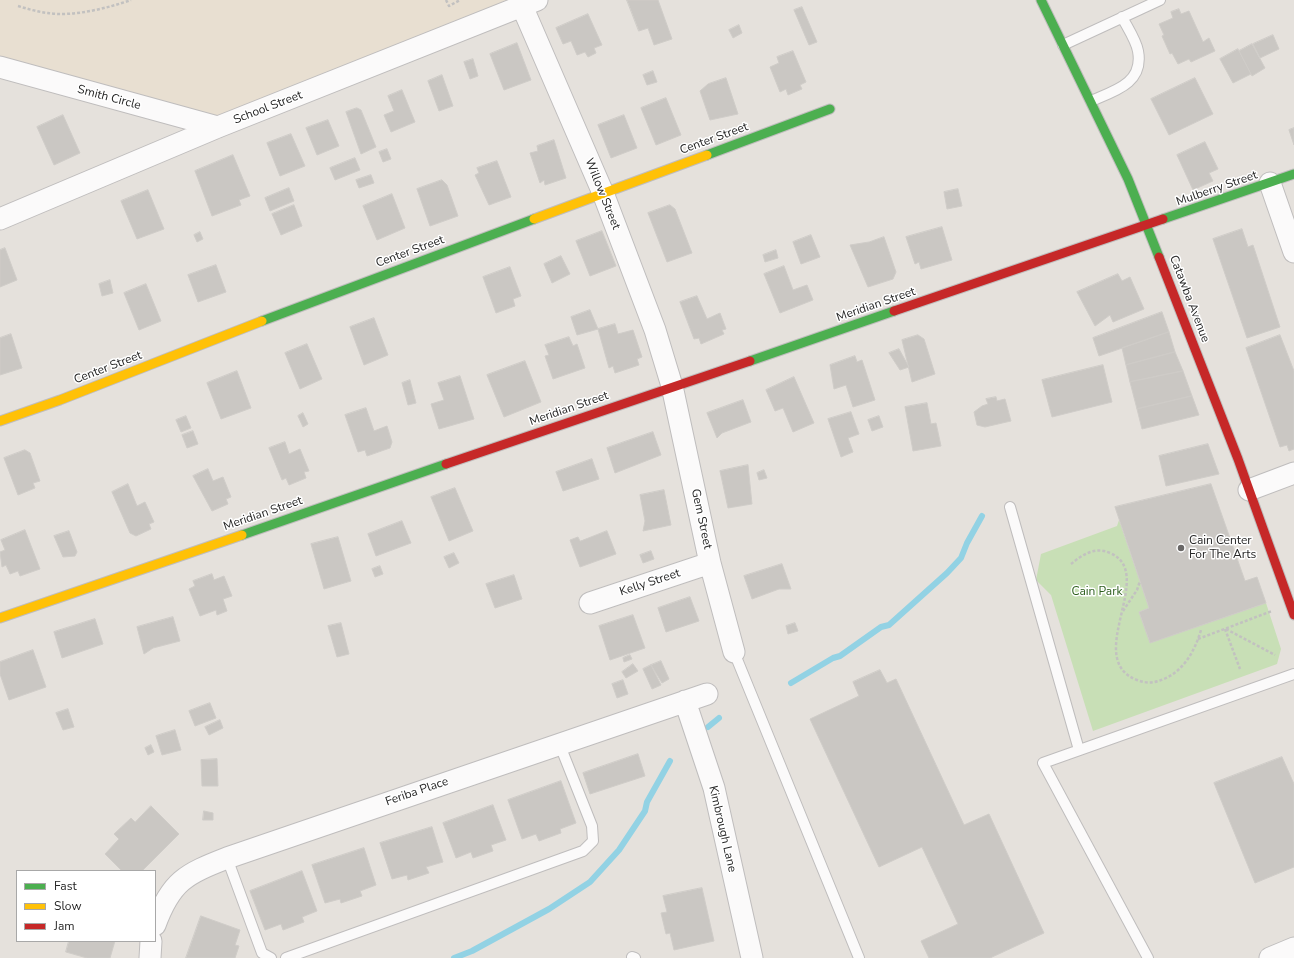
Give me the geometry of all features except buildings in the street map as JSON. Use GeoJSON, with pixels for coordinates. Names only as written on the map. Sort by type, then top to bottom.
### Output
{"type":"FeatureCollection","features":[{"type":"Feature","properties":{"kind":"street","name":"Catawba Avenue"},"geometry":{"type":"LineString","coordinates":[[1041,0],[1128,179],[1249,490],[1294,615]]}},
{"type":"Feature","properties":{"kind":"street","name":"School Street"},"geometry":{"type":"LineString","coordinates":[[0,219],[218,127],[529,3]]}},
{"type":"Feature","properties":{"kind":"street","name":"Willow Street"},"geometry":{"type":"LineString","coordinates":[[529,3],[655,330],[672,386]]}},
{"type":"Feature","properties":{"kind":"street","name":"Smith Circle"},"geometry":{"type":"LineString","coordinates":[[0,67],[218,127]]}},
{"type":"Feature","properties":{"kind":"street","name":"Center Street"},"geometry":{"type":"LineString","coordinates":[[0,420],[60,400],[286,311],[830,109]]}},
{"type":"Feature","properties":{"kind":"street","name":"Mulberry Street"},"geometry":{"type":"LineString","coordinates":[[1147,226],[1294,174]]}},
{"type":"Feature","properties":{"kind":"street"},"geometry":{"type":"LineString","coordinates":[[1270,183],[1294,252]]}},
{"type":"Feature","properties":{"kind":"street","name":"Meridian Street"},"geometry":{"type":"LineString","coordinates":[[0,618],[672,386],[714,374],[1147,226]]}},
{"type":"Feature","properties":{"kind":"street","name":"Gem Street"},"geometry":{"type":"LineString","coordinates":[[672,386],[710,564],[734,652]]}},
{"type":"Feature","properties":{"kind":"street"},"geometry":{"type":"LineString","coordinates":[[1249,490],[1294,473]]}},
{"type":"Feature","properties":{"kind":"street","name":"Kelly Street"},"geometry":{"type":"LineString","coordinates":[[590,602],[710,564]]}},
{"type":"Feature","properties":{"kind":"street","name":"Feriba Place"},"geometry":{"type":"LineString","coordinates":[[156,923],[171,890],[194,871],[227,858],[559,743],[707,694]]}},
{"type":"Feature","properties":{"kind":"street","name":"Kimbrough Lane"},"geometry":{"type":"LineString","coordinates":[[685,701],[714,788],[751,958]]}},
{"type":"Feature","properties":{"kind":"street"},"geometry":{"type":"LineString","coordinates":[[150,958],[151,942]]}},
{"type":"Feature","properties":{"kind":"street"},"geometry":{"type":"LineString","coordinates":[[1270,958],[1294,948]]}},
{"type":"Feature","properties":{"kind":"lane"},"geometry":{"type":"LineString","coordinates":[[1063,45],[1160,0]]}},
{"type":"Feature","properties":{"kind":"lane"},"geometry":{"type":"LineString","coordinates":[[1091,102],[1124,86],[1134,79],[1139,63],[1138,50],[1122,17]]}},
{"type":"Feature","properties":{"kind":"lane"},"geometry":{"type":"LineString","coordinates":[[1010,507],[1079,750]]}},
{"type":"Feature","properties":{"kind":"lane"},"geometry":{"type":"LineString","coordinates":[[734,652],[859,958]]}},
{"type":"Feature","properties":{"kind":"lane"},"geometry":{"type":"LineString","coordinates":[[1148,958],[1043,763],[1169,720],[1294,674]]}},
{"type":"Feature","properties":{"kind":"lane"},"geometry":{"type":"LineString","coordinates":[[286,958],[583,851],[593,842],[592,826],[559,743]]}},
{"type":"Feature","properties":{"kind":"lane"},"geometry":{"type":"LineString","coordinates":[[227,858],[262,953],[271,958]]}},
{"type":"Feature","properties":{"kind":"path"},"geometry":{"type":"LineString","coordinates":[[18,6],[49,14],[69,13],[112,6],[132,0]]}},
{"type":"Feature","properties":{"kind":"path"},"geometry":{"type":"LineString","coordinates":[[446,0],[449,6],[460,0]]}},
{"type":"Feature","properties":{"kind":"path"},"geometry":{"type":"LineString","coordinates":[[1071,564],[1082,555],[1094,551],[1105,551],[1113,554],[1120,560],[1127,576],[1127,588],[1117,632],[1116,654],[1120,665],[1127,674],[1134,679],[1144,683],[1156,682],[1174,674],[1190,656],[1201,630]]}},
{"type":"Feature","properties":{"kind":"path"},"geometry":{"type":"LineString","coordinates":[[1122,613],[1137,590],[1140,581]]}},
{"type":"Feature","properties":{"kind":"path"},"geometry":{"type":"LineString","coordinates":[[1198,639],[1272,611]]}},
{"type":"Feature","properties":{"kind":"path"},"geometry":{"type":"LineString","coordinates":[[1225,629],[1275,655]]}},
{"type":"Feature","properties":{"kind":"path"},"geometry":{"type":"LineString","coordinates":[[1225,629],[1240,668]]}},
{"type":"Feature","properties":{"kind":"shaded area"},"geometry":{"type":"Polygon","coordinates":[[[0,0],[529,0],[217,124],[0,64],[0,0]]]}},
{"type":"Feature","properties":{"kind":"green space","name":"Cain Park"},"geometry":{"type":"Polygon","coordinates":[[[1119,520],[1149,608],[1139,612],[1150,642],[1266,603],[1281,649],[1277,664],[1093,731],[1051,595],[1036,580],[1041,554],[1117,526],[1119,520]]]}},
{"type":"Feature","properties":{"kind":"waterway"},"geometry":{"type":"LineString","coordinates":[[791,683],[833,658],[840,656],[881,627],[889,625],[947,573],[961,558],[967,543],[982,516]]}},
{"type":"Feature","properties":{"kind":"waterway"},"geometry":{"type":"LineString","coordinates":[[708,727],[719,718]]}},
{"type":"Feature","properties":{"kind":"waterway"},"geometry":{"type":"LineString","coordinates":[[454,958],[472,951],[549,909],[590,882],[619,850],[645,811],[647,802],[670,761]]}},
{"type":"Feature","properties":{"kind":"traffic: fast"},"geometry":{"type":"LineString","coordinates":[[1041,0],[1128,179],[1159,257]]}},
{"type":"Feature","properties":{"kind":"traffic: fast"},"geometry":{"type":"LineString","coordinates":[[707,155],[830,109]]}},
{"type":"Feature","properties":{"kind":"traffic: fast"},"geometry":{"type":"LineString","coordinates":[[1163,219],[1294,174]]}},
{"type":"Feature","properties":{"kind":"traffic: fast"},"geometry":{"type":"LineString","coordinates":[[262,321],[534,219]]}},
{"type":"Feature","properties":{"kind":"traffic: fast"},"geometry":{"type":"LineString","coordinates":[[750,361],[894,311]]}},
{"type":"Feature","properties":{"kind":"traffic: fast"},"geometry":{"type":"LineString","coordinates":[[242,535],[446,464]]}},
{"type":"Feature","properties":{"kind":"traffic: slow"},"geometry":{"type":"LineString","coordinates":[[534,219],[707,155]]}},
{"type":"Feature","properties":{"kind":"traffic: slow"},"geometry":{"type":"LineString","coordinates":[[0,421],[60,400],[262,321]]}},
{"type":"Feature","properties":{"kind":"traffic: slow"},"geometry":{"type":"LineString","coordinates":[[0,618],[242,535]]}},
{"type":"Feature","properties":{"kind":"traffic: jam"},"geometry":{"type":"LineString","coordinates":[[894,311],[1163,219]]}},
{"type":"Feature","properties":{"kind":"traffic: jam"},"geometry":{"type":"LineString","coordinates":[[1159,257],[1238,459],[1294,615]]}},
{"type":"Feature","properties":{"kind":"traffic: jam"},"geometry":{"type":"LineString","coordinates":[[446,464],[750,361]]}},
{"type":"Feature","properties":{"kind":"place","name":"Cain Center For The Arts"},"geometry":{"type":"Point","coordinates":[1181,548]}}]}
